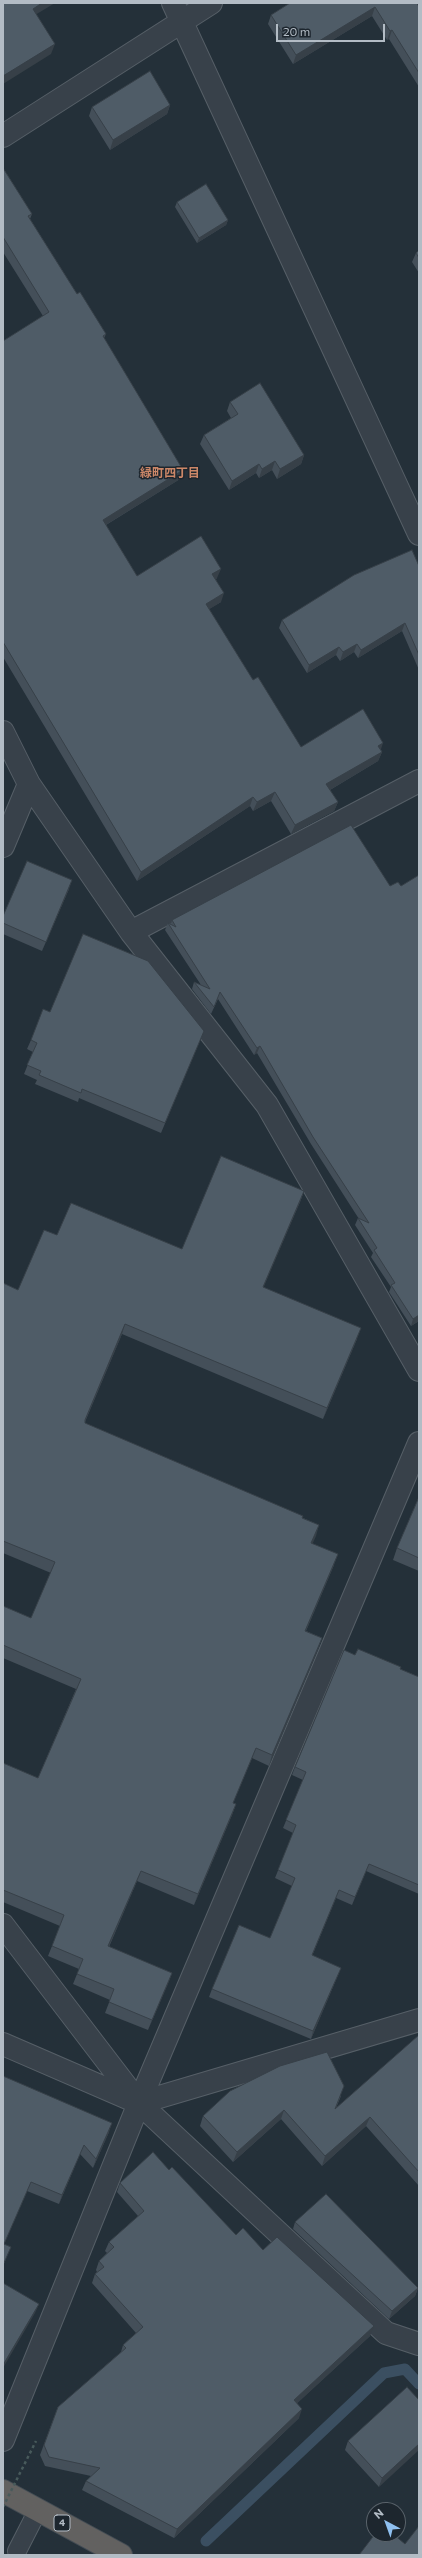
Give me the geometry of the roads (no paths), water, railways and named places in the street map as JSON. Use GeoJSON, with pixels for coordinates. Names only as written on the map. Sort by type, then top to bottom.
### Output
{"type":"FeatureCollection","features":[{"type":"Feature","properties":{"kind":"highway","name":"4"},"geometry":{"type":"LineString","coordinates":[[3,2491],[121,2555]]}},
{"type":"Feature","properties":{"kind":"street"},"geometry":{"type":"LineString","coordinates":[[3,136],[178,12],[211,3]]}},
{"type":"Feature","properties":{"kind":"street"},"geometry":{"type":"LineString","coordinates":[[178,12],[419,534]]}},
{"type":"Feature","properties":{"kind":"street"},"geometry":{"type":"LineString","coordinates":[[3,732],[29,784],[131,932],[266,1105],[419,1370]]}},
{"type":"Feature","properties":{"kind":"street"},"geometry":{"type":"LineString","coordinates":[[131,932],[419,781]]}},
{"type":"Feature","properties":{"kind":"street"},"geometry":{"type":"LineString","coordinates":[[3,846],[29,784]]}},
{"type":"Feature","properties":{"kind":"street"},"geometry":{"type":"LineString","coordinates":[[3,2440],[139,2103],[419,1443]]}},
{"type":"Feature","properties":{"kind":"street"},"geometry":{"type":"LineString","coordinates":[[3,1926],[139,2103],[386,2333],[419,2344]]}},
{"type":"Feature","properties":{"kind":"street"},"geometry":{"type":"LineString","coordinates":[[3,2044],[139,2103],[419,2020]]}},
{"type":"Feature","properties":{"kind":"lane"},"geometry":{"type":"LineString","coordinates":[[17,2550],[38,2510]]}},
{"type":"Feature","properties":{"kind":"waterway"},"geometry":{"type":"LineString","coordinates":[[206,2541],[384,2373],[405,2369],[419,2384]]}},
{"type":"Feature","properties":{"kind":"district","name":"緑町四丁目"},"geometry":{"type":"Point","coordinates":[170,473]}}]}
